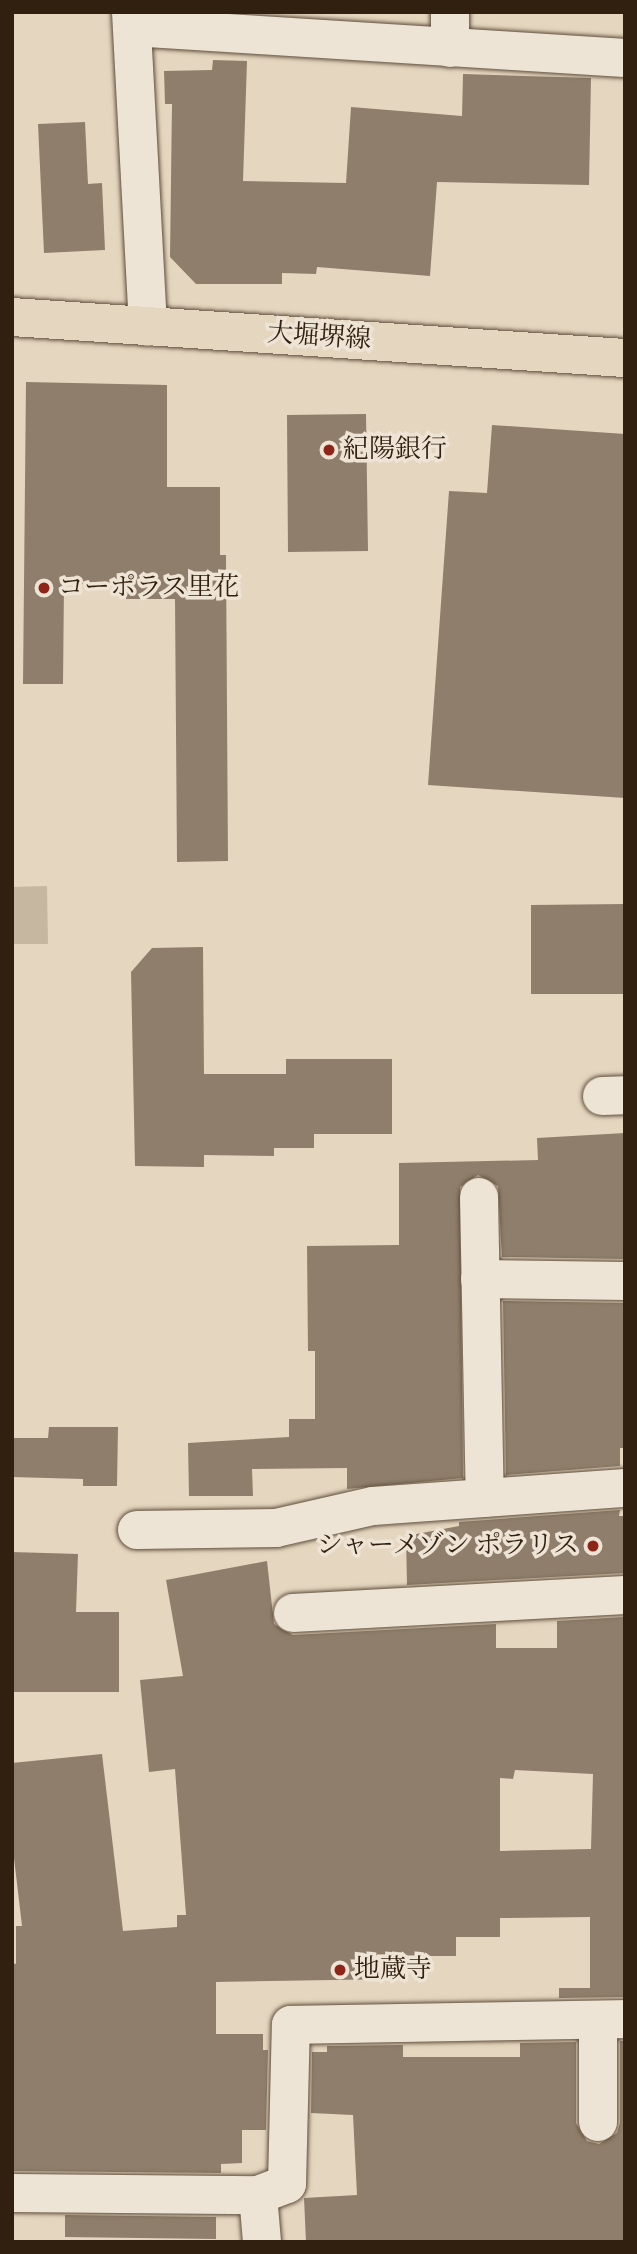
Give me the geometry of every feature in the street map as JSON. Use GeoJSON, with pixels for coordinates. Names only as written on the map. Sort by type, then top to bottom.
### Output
{"type":"FeatureCollection","features":[{"type":"Feature","properties":{"kind":"main road","name":"大堀堺線"},"geometry":{"type":"LineString","coordinates":[[12,317],[625,358]]}},
{"type":"Feature","properties":{"kind":"street"},"geometry":{"type":"LineString","coordinates":[[148,327],[132,20],[450,30],[625,58]]}},
{"type":"Feature","properties":{"kind":"street"},"geometry":{"type":"LineString","coordinates":[[479,1197],[485,1497]]}},
{"type":"Feature","properties":{"kind":"street"},"geometry":{"type":"LineString","coordinates":[[480,1279],[625,1281]]}},
{"type":"Feature","properties":{"kind":"street"},"geometry":{"type":"LineString","coordinates":[[137,1530],[276,1528],[373,1506],[625,1488]]}},
{"type":"Feature","properties":{"kind":"street"},"geometry":{"type":"LineString","coordinates":[[293,1613],[625,1595]]}},
{"type":"Feature","properties":{"kind":"street"},"geometry":{"type":"LineString","coordinates":[[12,2193],[258,2195],[287,2184],[292,2025],[611,2019],[598,2122]]}},
{"type":"Feature","properties":{"kind":"street"},"geometry":{"type":"LineString","coordinates":[[258,2195],[262,2242]]}},
{"type":"Feature","properties":{"kind":"shaded area"},"geometry":{"type":"Polygon","coordinates":[[[47,886],[48,944],[12,944],[12,887],[47,886]]]}},
{"type":"Feature","properties":{"kind":"building"},"geometry":{"type":"Polygon","coordinates":[[[213,60],[247,61],[243,181],[346,183],[351,107],[462,116],[463,74],[591,78],[589,185],[437,182],[430,276],[317,267],[316,274],[282,273],[282,284],[196,284],[170,257],[172,104],[165,104],[164,71],[212,70],[213,60]]]}},
{"type":"Feature","properties":{"kind":"building"},"geometry":{"type":"Polygon","coordinates":[[[85,122],[88,184],[102,183],[105,250],[44,253],[38,124],[85,122]]]}},
{"type":"Feature","properties":{"kind":"building"},"geometry":{"type":"Polygon","coordinates":[[[26,382],[167,385],[167,487],[220,487],[220,555],[226,555],[228,861],[177,862],[175,599],[126,599],[126,583],[64,584],[63,684],[23,684],[26,382]]]}},
{"type":"Feature","properties":{"kind":"building"},"geometry":{"type":"Polygon","coordinates":[[[366,414],[368,551],[288,552],[287,415],[366,414]]]}},
{"type":"Feature","properties":{"kind":"building"},"geometry":{"type":"Polygon","coordinates":[[[492,425],[625,434],[625,798],[428,785],[449,491],[487,493],[492,425]]]}},
{"type":"Feature","properties":{"kind":"building"},"geometry":{"type":"Polygon","coordinates":[[[625,904],[625,994],[531,994],[531,905],[625,904]]]}},
{"type":"Feature","properties":{"kind":"building"},"geometry":{"type":"Polygon","coordinates":[[[203,947],[204,1074],[286,1074],[286,1059],[392,1059],[392,1134],[314,1134],[314,1148],[274,1148],[274,1156],[204,1155],[204,1167],[135,1166],[131,972],[152,948],[203,947]]]}},
{"type":"Feature","properties":{"kind":"building"},"geometry":{"type":"Polygon","coordinates":[[[625,1133],[625,1259],[502,1257],[498,1186],[478,1175],[460,1187],[463,1478],[347,1489],[347,1468],[252,1469],[253,1496],[189,1496],[188,1443],[289,1437],[289,1419],[315,1419],[315,1351],[308,1351],[307,1246],[399,1245],[399,1163],[538,1160],[537,1138],[625,1133]]]}},
{"type":"Feature","properties":{"kind":"building"},"geometry":{"type":"Polygon","coordinates":[[[503,1301],[625,1303],[625,1448],[620,1448],[620,1466],[506,1475],[503,1301]]]}},
{"type":"Feature","properties":{"kind":"building"},"geometry":{"type":"Polygon","coordinates":[[[49,1427],[118,1427],[117,1486],[83,1486],[83,1479],[12,1477],[12,1438],[48,1438],[49,1427]]]}},
{"type":"Feature","properties":{"kind":"building"},"geometry":{"type":"Polygon","coordinates":[[[620,1510],[619,1516],[625,1516],[625,1573],[407,1585],[406,1536],[459,1526],[459,1522],[620,1510]]]}},
{"type":"Feature","properties":{"kind":"building"},"geometry":{"type":"Polygon","coordinates":[[[12,1552],[78,1554],[76,1612],[119,1612],[119,1692],[12,1692],[12,1552]]]}},
{"type":"Feature","properties":{"kind":"building"},"geometry":{"type":"Polygon","coordinates":[[[267,1561],[274,1624],[293,1635],[496,1624],[496,1648],[557,1648],[557,1621],[625,1617],[625,1997],[559,1998],[559,1988],[590,1988],[590,1917],[500,1918],[500,1937],[456,1937],[456,1956],[396,1956],[396,1979],[216,1982],[216,2034],[263,2034],[263,2050],[268,2050],[266,2130],[242,2130],[242,2163],[221,2164],[221,2173],[12,2171],[12,1963],[16,1964],[16,1926],[22,1926],[12,1841],[12,1763],[102,1754],[123,1931],[177,1927],[177,1915],[186,1915],[175,1769],[149,1772],[140,1680],[183,1676],[166,1580],[267,1561]],[[515,1770],[513,1779],[500,1778],[500,1851],[591,1849],[593,1774],[515,1770]]]}},
{"type":"Feature","properties":{"kind":"building"},"geometry":{"type":"Polygon","coordinates":[[[620,2041],[625,2041],[625,2242],[306,2242],[304,2198],[357,2195],[353,2115],[311,2113],[312,2052],[327,2052],[327,2046],[403,2045],[403,2057],[520,2057],[520,2043],[576,2042],[576,2123],[587,2141],[599,2144],[617,2133],[620,2123],[620,2041]]]}},
{"type":"Feature","properties":{"kind":"building"},"geometry":{"type":"Polygon","coordinates":[[[65,2215],[216,2217],[216,2239],[65,2237],[65,2215]]]}},
{"type":"Feature","properties":{"kind":"place","name":"紀陽銀行"},"geometry":{"type":"Point","coordinates":[329,450]}},
{"type":"Feature","properties":{"kind":"place","name":"コーポラス里花"},"geometry":{"type":"Point","coordinates":[44,588]}},
{"type":"Feature","properties":{"kind":"place","name":"シャーメゾン ポラリス"},"geometry":{"type":"Point","coordinates":[593,1546]}},
{"type":"Feature","properties":{"kind":"place","name":"地蔵寺"},"geometry":{"type":"Point","coordinates":[340,1970]}}]}
